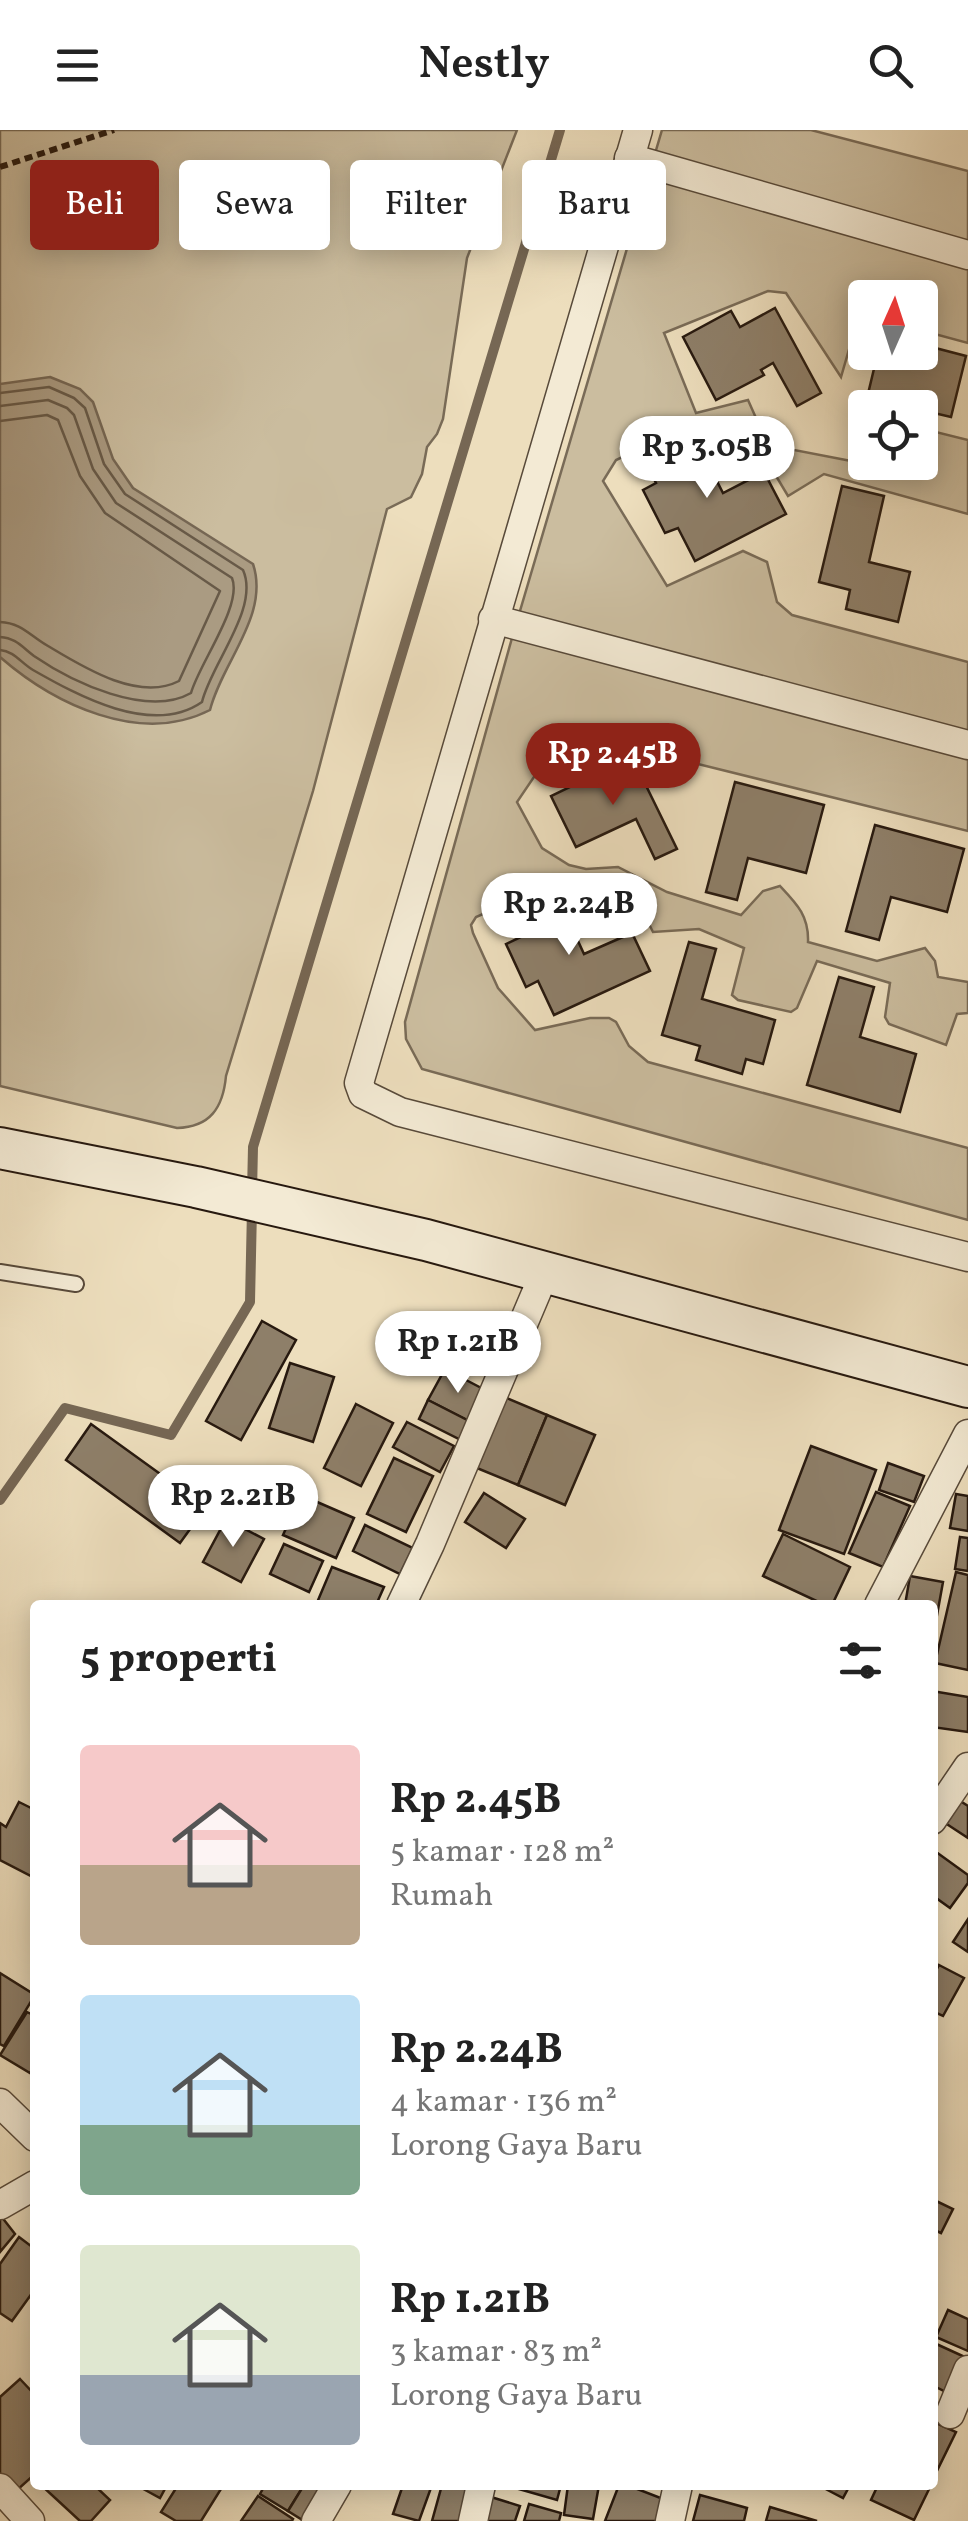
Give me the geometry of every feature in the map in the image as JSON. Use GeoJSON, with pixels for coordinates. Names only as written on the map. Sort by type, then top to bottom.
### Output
{"type":"FeatureCollection","features":[{"type":"Feature","properties":{"kind":"main road"},"geometry":{"type":"LineString","coordinates":[[0,1148],[426,1240],[968,1387]]}},
{"type":"Feature","properties":{"kind":"street"},"geometry":{"type":"LineString","coordinates":[[638,130],[360,1074],[362,1094],[400,1112],[968,1257]]}},
{"type":"Feature","properties":{"kind":"street"},"geometry":{"type":"LineString","coordinates":[[629,158],[968,255]]}},
{"type":"Feature","properties":{"kind":"street"},"geometry":{"type":"LineString","coordinates":[[493,619],[968,745]]}},
{"type":"Feature","properties":{"kind":"street"},"geometry":{"type":"LineString","coordinates":[[403,1600],[545,1272]]}},
{"type":"Feature","properties":{"kind":"street"},"geometry":{"type":"LineString","coordinates":[[882,1600],[968,1434]]}},
{"type":"Feature","properties":{"kind":"street"},"geometry":{"type":"LineString","coordinates":[[938,1811],[968,1768]]}},
{"type":"Feature","properties":{"kind":"street"},"geometry":{"type":"LineString","coordinates":[[0,2103],[30,2132]]}},
{"type":"Feature","properties":{"kind":"street"},"geometry":{"type":"LineString","coordinates":[[0,2205],[30,2189]]}},
{"type":"Feature","properties":{"kind":"street"},"geometry":{"type":"LineString","coordinates":[[950,2414],[968,2370]]}},
{"type":"Feature","properties":{"kind":"street"},"geometry":{"type":"LineString","coordinates":[[0,2488],[30,2521]]}},
{"type":"Feature","properties":{"kind":"street"},"geometry":{"type":"LineString","coordinates":[[316,2521],[334,2490]]}},
{"type":"Feature","properties":{"kind":"street"},"geometry":{"type":"LineString","coordinates":[[473,2521],[479,2490]]}},
{"type":"Feature","properties":{"kind":"street"},"geometry":{"type":"LineString","coordinates":[[670,2521],[677,2490]]}},
{"type":"Feature","properties":{"kind":"lane"},"geometry":{"type":"LineString","coordinates":[[0,1272],[76,1284]]}},
{"type":"Feature","properties":{"kind":"path"},"geometry":{"type":"LineString","coordinates":[[0,167],[114,130]]}},
{"type":"Feature","properties":{"kind":"shaded area"},"geometry":{"type":"Polygon","coordinates":[[[0,130],[517,130],[502,168],[502,160],[350,160],[350,250],[470,250],[443,419],[427,447],[422,474],[411,497],[387,509],[313,791],[218,1106],[206,1120],[177,1128],[0,1086],[0,130]]]}},
{"type":"Feature","properties":{"kind":"shaded area"},"geometry":{"type":"Polygon","coordinates":[[[662,130],[811,130],[968,171],[968,343],[938,335],[938,280],[848,280],[848,353],[841,377],[786,293],[768,291],[664,333],[696,413],[748,400],[768,445],[848,460],[848,480],[938,480],[938,432],[968,440],[968,514],[824,474],[788,496],[766,459],[728,474],[695,423],[616,460],[603,481],[667,586],[743,551],[767,562],[777,602],[792,615],[968,662],[968,831],[565,731],[517,802],[542,848],[569,865],[586,869],[618,867],[667,892],[741,915],[763,891],[780,886],[804,918],[808,942],[877,961],[925,948],[935,961],[938,977],[968,982],[968,1013],[957,1014],[946,1045],[889,1024],[885,1017],[890,983],[817,961],[797,1008],[791,1012],[738,1000],[732,995],[744,948],[699,929],[653,932],[645,916],[613,918],[586,926],[557,882],[476,917],[471,925],[473,933],[498,988],[535,1030],[590,1018],[609,1018],[616,1022],[629,1046],[648,1062],[968,1148],[968,1220],[422,1069],[406,1039],[405,1022],[512,638],[627,250],[666,250],[666,160],[653,160],[662,130]]]}},
{"type":"Feature","properties":{"kind":"water"},"geometry":{"type":"Polygon","coordinates":[[[50,377],[80,389],[93,402],[113,459],[133,488],[253,564],[257,583],[250,620],[210,710],[183,720],[155,724],[99,715],[46,690],[0,657],[0,384],[50,377]]]}},
{"type":"Feature","properties":{"kind":"building"},"geometry":{"type":"Polygon","coordinates":[[[775,308],[821,393],[797,406],[773,363],[761,370],[764,375],[716,400],[683,337],[731,311],[740,327],[775,308]]]}},
{"type":"Feature","properties":{"kind":"building"},"geometry":{"type":"Polygon","coordinates":[[[938,349],[966,356],[951,417],[938,414],[938,390],[869,390],[874,370],[938,370],[938,349]]]}},
{"type":"Feature","properties":{"kind":"building"},"geometry":{"type":"Polygon","coordinates":[[[695,438],[723,493],[764,472],[786,514],[695,561],[678,528],[665,533],[643,490],[656,483],[645,462],[695,438]]]}},
{"type":"Feature","properties":{"kind":"building"},"geometry":{"type":"Polygon","coordinates":[[[842,486],[884,496],[869,562],[910,572],[898,622],[846,609],[850,590],[819,582],[842,486]]]}},
{"type":"Feature","properties":{"kind":"building"},"geometry":{"type":"Polygon","coordinates":[[[632,757],[677,849],[655,859],[636,819],[576,847],[551,796],[632,757]]]}},
{"type":"Feature","properties":{"kind":"building"},"geometry":{"type":"Polygon","coordinates":[[[735,782],[824,805],[806,873],[748,858],[737,900],[706,892],[735,782]]]}},
{"type":"Feature","properties":{"kind":"building"},"geometry":{"type":"Polygon","coordinates":[[[875,825],[964,849],[947,912],[891,897],[879,940],[846,931],[875,825]]]}},
{"type":"Feature","properties":{"kind":"building"},"geometry":{"type":"Polygon","coordinates":[[[557,895],[584,954],[632,933],[650,971],[554,1015],[538,981],[526,987],[506,944],[521,937],[511,916],[557,895]]]}},
{"type":"Feature","properties":{"kind":"building"},"geometry":{"type":"Polygon","coordinates":[[[689,942],[716,949],[702,999],[775,1020],[763,1064],[746,1059],[742,1074],[696,1060],[700,1046],[662,1035],[689,942]]]}},
{"type":"Feature","properties":{"kind":"building"},"geometry":{"type":"Polygon","coordinates":[[[839,977],[874,987],[860,1037],[916,1054],[900,1112],[807,1085],[839,977]]]}},
{"type":"Feature","properties":{"kind":"building"},"geometry":{"type":"Polygon","coordinates":[[[262,1321],[296,1340],[241,1440],[206,1421],[262,1321]]]}},
{"type":"Feature","properties":{"kind":"building"},"geometry":{"type":"Polygon","coordinates":[[[290,1363],[334,1377],[313,1442],[269,1428],[290,1363]]]}},
{"type":"Feature","properties":{"kind":"building"},"geometry":{"type":"Polygon","coordinates":[[[445,1369],[487,1391],[471,1422],[428,1400],[445,1369]]]}},
{"type":"Feature","properties":{"kind":"building"},"geometry":{"type":"Polygon","coordinates":[[[502,1396],[547,1415],[518,1485],[472,1466],[502,1396]]]}},
{"type":"Feature","properties":{"kind":"building"},"geometry":{"type":"Polygon","coordinates":[[[428,1400],[471,1422],[461,1440],[419,1419],[428,1400]]]}},
{"type":"Feature","properties":{"kind":"building"},"geometry":{"type":"Polygon","coordinates":[[[356,1404],[393,1423],[361,1486],[324,1468],[356,1404]]]}},
{"type":"Feature","properties":{"kind":"building"},"geometry":{"type":"Polygon","coordinates":[[[547,1415],[595,1435],[565,1505],[518,1485],[547,1415]]]}},
{"type":"Feature","properties":{"kind":"building"},"geometry":{"type":"Polygon","coordinates":[[[407,1422],[454,1446],[440,1472],[393,1447],[407,1422]]]}},
{"type":"Feature","properties":{"kind":"building"},"geometry":{"type":"Polygon","coordinates":[[[91,1424],[206,1507],[180,1543],[66,1460],[91,1424]]]}},
{"type":"Feature","properties":{"kind":"building"},"geometry":{"type":"Polygon","coordinates":[[[811,1446],[876,1470],[844,1554],[779,1530],[811,1446]]]}},
{"type":"Feature","properties":{"kind":"building"},"geometry":{"type":"Polygon","coordinates":[[[394,1458],[433,1476],[406,1532],[367,1514],[394,1458]]]}},
{"type":"Feature","properties":{"kind":"building"},"geometry":{"type":"Polygon","coordinates":[[[888,1463],[924,1476],[914,1502],[879,1490],[888,1463]]]}},
{"type":"Feature","properties":{"kind":"building"},"geometry":{"type":"Polygon","coordinates":[[[876,1492],[910,1506],[883,1567],[849,1553],[876,1492]]]}},
{"type":"Feature","properties":{"kind":"building"},"geometry":{"type":"Polygon","coordinates":[[[484,1493],[525,1519],[506,1548],[465,1522],[484,1493]]]}},
{"type":"Feature","properties":{"kind":"building"},"geometry":{"type":"Polygon","coordinates":[[[956,1494],[968,1496],[968,1531],[950,1528],[956,1494]]]}},
{"type":"Feature","properties":{"kind":"building"},"geometry":{"type":"Polygon","coordinates":[[[301,1495],[354,1518],[336,1558],[283,1535],[301,1495]]]}},
{"type":"Feature","properties":{"kind":"building"},"geometry":{"type":"Polygon","coordinates":[[[226,1519],[264,1539],[241,1582],[203,1562],[226,1519]]]}},
{"type":"Feature","properties":{"kind":"building"},"geometry":{"type":"Polygon","coordinates":[[[365,1525],[413,1548],[400,1574],[353,1551],[365,1525]]]}},
{"type":"Feature","properties":{"kind":"building"},"geometry":{"type":"Polygon","coordinates":[[[783,1534],[850,1567],[834,1600],[814,1600],[763,1576],[783,1534]]]}},
{"type":"Feature","properties":{"kind":"building"},"geometry":{"type":"Polygon","coordinates":[[[960,1537],[968,1538],[968,1571],[955,1569],[960,1537]]]}},
{"type":"Feature","properties":{"kind":"building"},"geometry":{"type":"Polygon","coordinates":[[[284,1544],[323,1561],[309,1592],[270,1574],[284,1544]]]}},
{"type":"Feature","properties":{"kind":"building"},"geometry":{"type":"Polygon","coordinates":[[[332,1567],[384,1587],[378,1600],[318,1600],[332,1567]]]}},
{"type":"Feature","properties":{"kind":"building"},"geometry":{"type":"Polygon","coordinates":[[[956,1572],[968,1575],[968,1670],[938,1664],[956,1572]]]}},
{"type":"Feature","properties":{"kind":"building"},"geometry":{"type":"Polygon","coordinates":[[[910,1576],[943,1582],[938,1610],[938,1600],[906,1600],[910,1576]]]}},
{"type":"Feature","properties":{"kind":"building"},"geometry":{"type":"Polygon","coordinates":[[[938,1692],[968,1697],[968,1732],[938,1728],[938,1692]]]}},
{"type":"Feature","properties":{"kind":"building"},"geometry":{"type":"Polygon","coordinates":[[[954,1797],[968,1806],[968,1838],[939,1819],[954,1797]]]}},
{"type":"Feature","properties":{"kind":"building"},"geometry":{"type":"Polygon","coordinates":[[[19,1802],[30,1808],[30,1875],[0,1860],[0,1823],[6,1827],[19,1802]]]}},
{"type":"Feature","properties":{"kind":"building"},"geometry":{"type":"Polygon","coordinates":[[[938,1853],[968,1875],[968,1883],[950,1908],[938,1899],[938,1853]]]}},
{"type":"Feature","properties":{"kind":"building"},"geometry":{"type":"Polygon","coordinates":[[[968,1919],[968,1952],[953,1942],[968,1919]]]}},
{"type":"Feature","properties":{"kind":"building"},"geometry":{"type":"Polygon","coordinates":[[[938,1967],[964,1978],[943,2016],[938,2014],[938,1967]]]}},
{"type":"Feature","properties":{"kind":"building"},"geometry":{"type":"Polygon","coordinates":[[[0,1973],[30,1992],[30,2003],[4,2046],[0,2044],[0,1973]]]}},
{"type":"Feature","properties":{"kind":"building"},"geometry":{"type":"Polygon","coordinates":[[[27,2012],[30,2014],[30,2073],[0,2055],[27,2012]]]}},
{"type":"Feature","properties":{"kind":"building"},"geometry":{"type":"Polygon","coordinates":[[[938,2202],[953,2209],[941,2233],[938,2232],[938,2202]]]}},
{"type":"Feature","properties":{"kind":"building"},"geometry":{"type":"Polygon","coordinates":[[[0,2217],[15,2234],[0,2252],[0,2217]]]}},
{"type":"Feature","properties":{"kind":"building"},"geometry":{"type":"Polygon","coordinates":[[[19,2237],[30,2245],[30,2296],[12,2321],[0,2313],[0,2264],[19,2237]]]}},
{"type":"Feature","properties":{"kind":"building"},"geometry":{"type":"Polygon","coordinates":[[[948,2310],[968,2319],[968,2351],[938,2338],[948,2310]]]}},
{"type":"Feature","properties":{"kind":"building"},"geometry":{"type":"Polygon","coordinates":[[[938,2345],[967,2358],[950,2394],[938,2388],[938,2345]]]}},
{"type":"Feature","properties":{"kind":"building"},"geometry":{"type":"Polygon","coordinates":[[[20,2379],[30,2390],[30,2478],[16,2491],[0,2473],[0,2397],[20,2379]]]}},
{"type":"Feature","properties":{"kind":"building"},"geometry":{"type":"Polygon","coordinates":[[[938,2424],[956,2432],[938,2469],[938,2424]]]}},
{"type":"Feature","properties":{"kind":"building"},"geometry":{"type":"Polygon","coordinates":[[[46,2490],[99,2490],[110,2500],[91,2521],[80,2521],[46,2490]]]}},
{"type":"Feature","properties":{"kind":"building"},"geometry":{"type":"Polygon","coordinates":[[[145,2490],[164,2490],[160,2498],[145,2490]]]}},
{"type":"Feature","properties":{"kind":"building"},"geometry":{"type":"Polygon","coordinates":[[[175,2490],[220,2490],[201,2521],[176,2521],[161,2512],[175,2490]]]}},
{"type":"Feature","properties":{"kind":"building"},"geometry":{"type":"Polygon","coordinates":[[[262,2490],[301,2490],[288,2511],[260,2494],[262,2490]]]}},
{"type":"Feature","properties":{"kind":"building"},"geometry":{"type":"Polygon","coordinates":[[[301,2490],[320,2490],[304,2521],[288,2511],[301,2490]]]}},
{"type":"Feature","properties":{"kind":"building"},"geometry":{"type":"Polygon","coordinates":[[[401,2490],[430,2490],[419,2521],[393,2514],[401,2490]]]}},
{"type":"Feature","properties":{"kind":"building"},"geometry":{"type":"Polygon","coordinates":[[[441,2490],[472,2490],[463,2521],[432,2521],[441,2490]]]}},
{"type":"Feature","properties":{"kind":"building"},"geometry":{"type":"Polygon","coordinates":[[[522,2490],[560,2490],[557,2500],[522,2490]]]}},
{"type":"Feature","properties":{"kind":"building"},"geometry":{"type":"Polygon","coordinates":[[[567,2490],[598,2490],[593,2519],[564,2515],[567,2490]]]}},
{"type":"Feature","properties":{"kind":"building"},"geometry":{"type":"Polygon","coordinates":[[[617,2490],[640,2490],[671,2502],[664,2521],[605,2521],[617,2490]]]}},
{"type":"Feature","properties":{"kind":"building"},"geometry":{"type":"Polygon","coordinates":[[[828,2490],[847,2490],[843,2498],[828,2490]]]}},
{"type":"Feature","properties":{"kind":"building"},"geometry":{"type":"Polygon","coordinates":[[[876,2490],[929,2490],[914,2520],[871,2500],[876,2490]]]}},
{"type":"Feature","properties":{"kind":"building"},"geometry":{"type":"Polygon","coordinates":[[[700,2495],[747,2508],[744,2521],[693,2521],[700,2495]]]}},
{"type":"Feature","properties":{"kind":"building"},"geometry":{"type":"Polygon","coordinates":[[[258,2496],[293,2519],[292,2521],[241,2521],[258,2496]]]}},
{"type":"Feature","properties":{"kind":"building"},"geometry":{"type":"Polygon","coordinates":[[[491,2497],[520,2506],[515,2521],[483,2521],[491,2497]]]}},
{"type":"Feature","properties":{"kind":"building"},"geometry":{"type":"Polygon","coordinates":[[[529,2504],[561,2513],[559,2521],[524,2521],[529,2504]]]}},
{"type":"Feature","properties":{"kind":"building"},"geometry":{"type":"Polygon","coordinates":[[[770,2507],[817,2521],[766,2521],[770,2507]]]}},
{"type":"Feature","properties":{"kind":"waterway"},"geometry":{"type":"LineString","coordinates":[[252,1192],[253,1147],[560,130]]}},
{"type":"Feature","properties":{"kind":"waterway"},"geometry":{"type":"LineString","coordinates":[[0,1500],[65,1408],[171,1435],[250,1302],[252,1209]]}}]}
